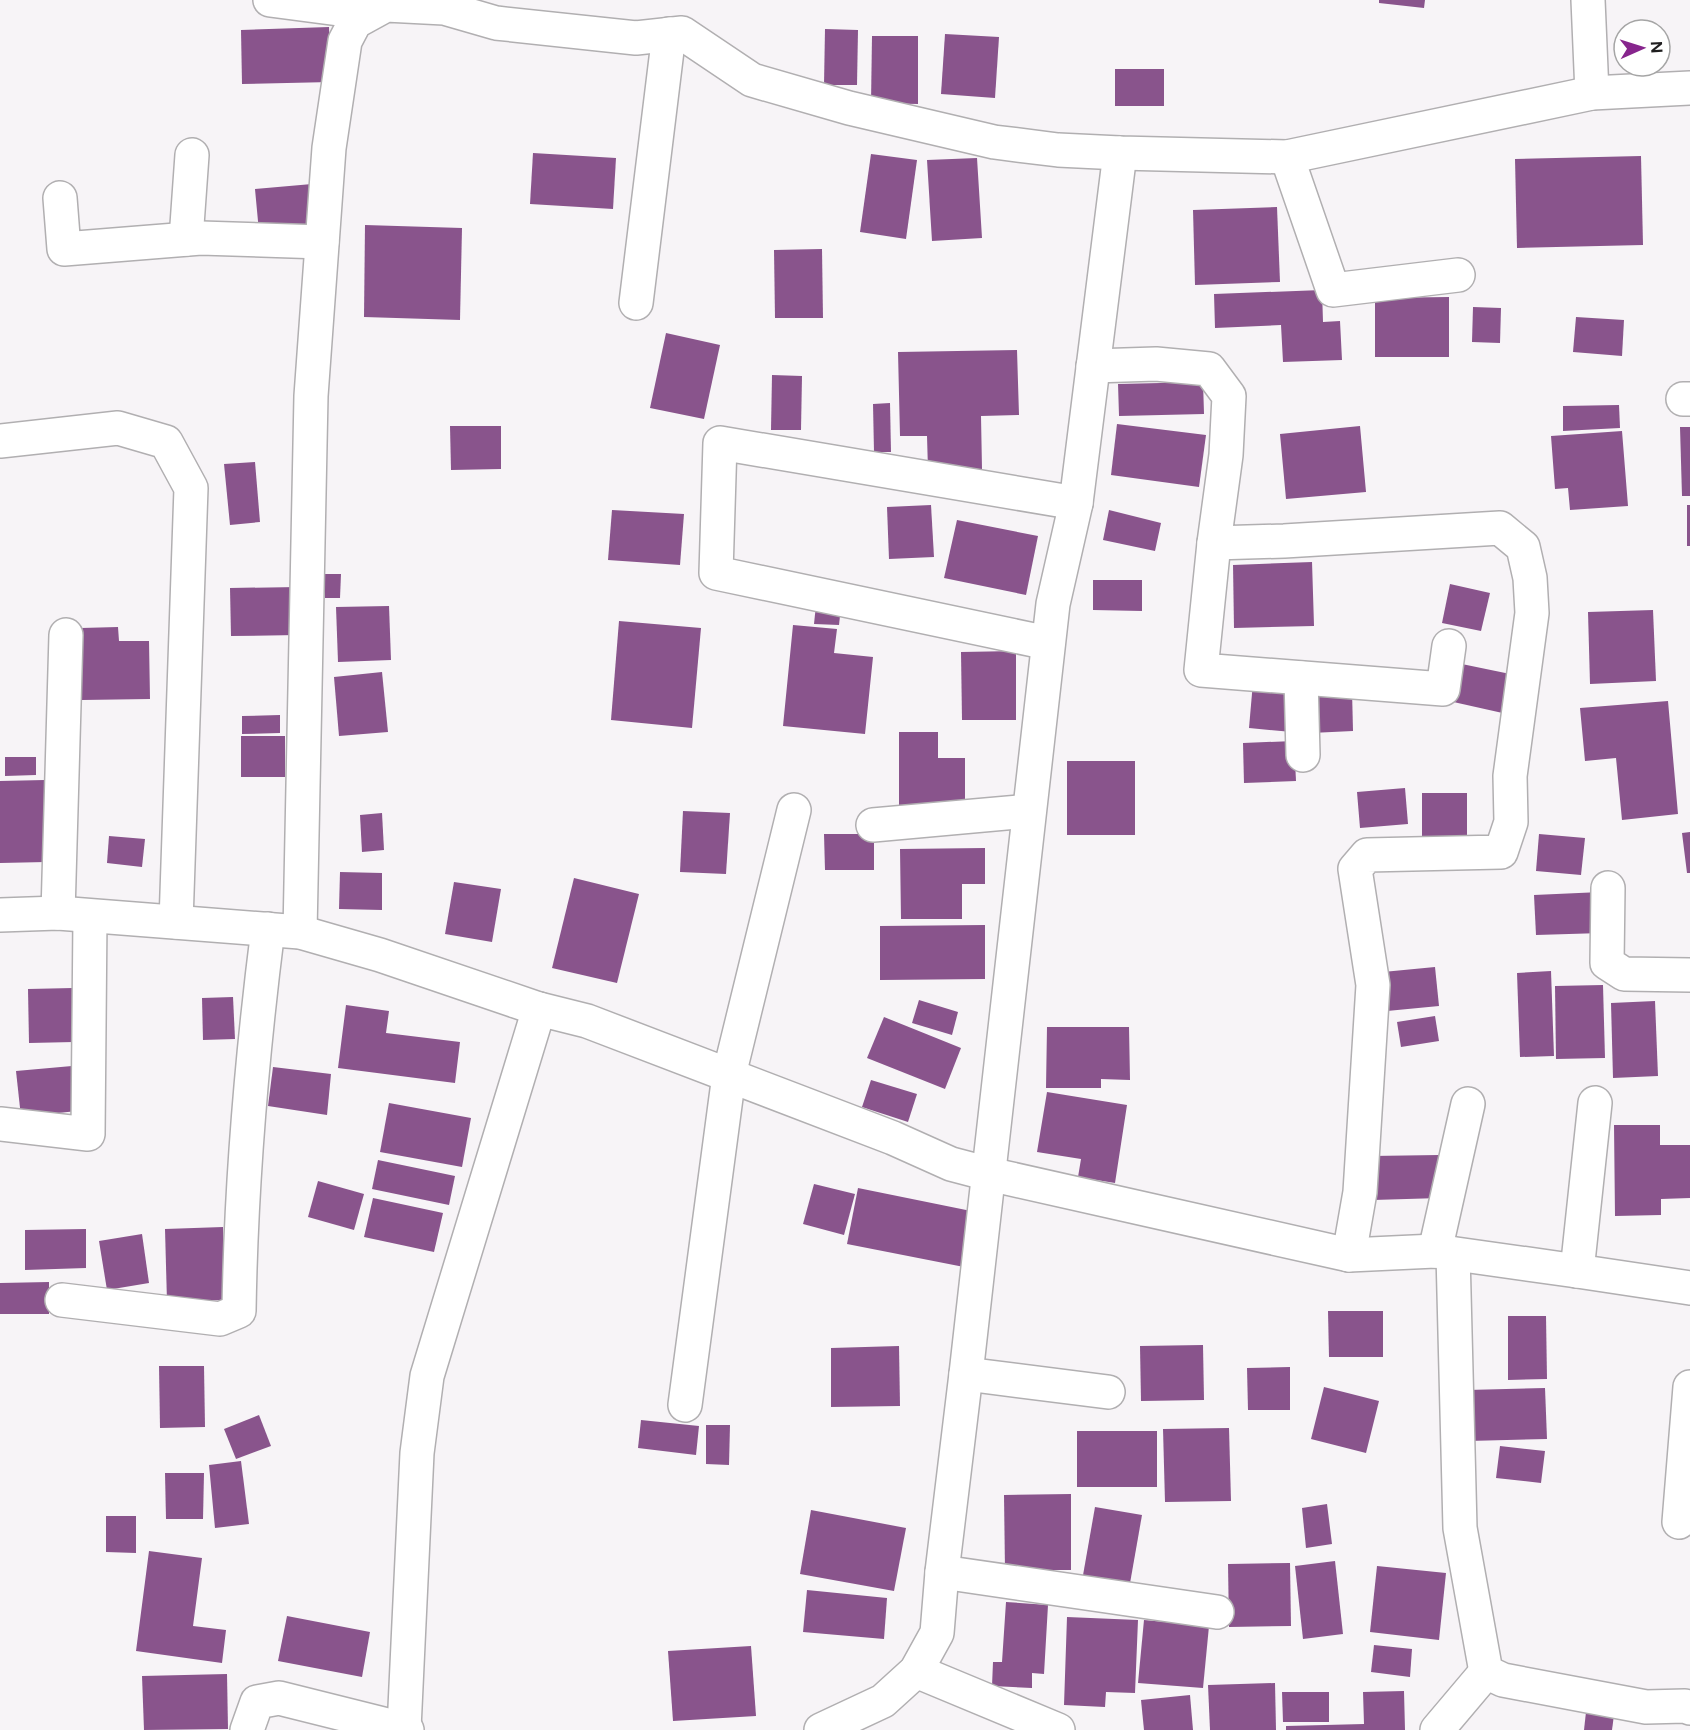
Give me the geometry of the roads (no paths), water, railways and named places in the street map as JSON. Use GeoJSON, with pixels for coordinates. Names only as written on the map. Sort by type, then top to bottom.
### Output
{"type":"FeatureCollection","features":[{"type":"Feature","properties":{"kind":"street"},"geometry":{"type":"LineString","coordinates":[[270,0],[369,13]]}},
{"type":"Feature","properties":{"kind":"street"},"geometry":{"type":"LineString","coordinates":[[1588,0],[1592,93]]}},
{"type":"Feature","properties":{"kind":"street"},"geometry":{"type":"LineString","coordinates":[[62,1300],[220,1319],[239,1311],[240,1254],[255,1030],[284,930],[311,396],[329,148],[345,41],[355,22],[386,5],[444,8],[496,23],[636,38],[682,33],[752,80],[849,108],[994,142],[1059,150],[1120,153],[1287,157],[1592,93],[1690,87]]}},
{"type":"Feature","properties":{"kind":"street"},"geometry":{"type":"LineString","coordinates":[[636,303],[669,34]]}},
{"type":"Feature","properties":{"kind":"street"},"geometry":{"type":"LineString","coordinates":[[821,1730],[883,1701],[916,1671],[937,1633],[942,1572],[1048,642],[1053,604],[1076,503],[1120,153]]}},
{"type":"Feature","properties":{"kind":"street"},"geometry":{"type":"LineString","coordinates":[[186,239],[192,155]]}},
{"type":"Feature","properties":{"kind":"street"},"geometry":{"type":"LineString","coordinates":[[1287,157],[1333,290],[1458,275]]}},
{"type":"Feature","properties":{"kind":"street"},"geometry":{"type":"LineString","coordinates":[[60,198],[64,249],[186,239],[322,242]]}},
{"type":"Feature","properties":{"kind":"street"},"geometry":{"type":"LineString","coordinates":[[1093,366],[1156,364],[1209,369],[1228,396],[1226,455],[1201,670],[1403,684],[1443,689],[1449,646]]}},
{"type":"Feature","properties":{"kind":"street"},"geometry":{"type":"LineString","coordinates":[[0,441],[118,428],[165,442],[191,488],[176,922]]}},
{"type":"Feature","properties":{"kind":"street"},"geometry":{"type":"LineString","coordinates":[[1048,642],[716,573],[720,443],[1076,503]]}},
{"type":"Feature","properties":{"kind":"street"},"geometry":{"type":"LineString","coordinates":[[1214,543],[1500,528],[1523,548],[1530,578],[1532,613],[1510,776],[1511,822],[1501,852],[1367,855],[1355,870],[1373,985],[1360,1192],[1349,1255]]}},
{"type":"Feature","properties":{"kind":"street"},"geometry":{"type":"LineString","coordinates":[[0,1124],[88,1134],[74,915],[66,635]]}},
{"type":"Feature","properties":{"kind":"street"},"geometry":{"type":"LineString","coordinates":[[1301,678],[1303,756]]}},
{"type":"Feature","properties":{"kind":"street"},"geometry":{"type":"LineString","coordinates":[[685,1405],[729,1075],[794,810]]}},
{"type":"Feature","properties":{"kind":"street"},"geometry":{"type":"LineString","coordinates":[[873,825],[1029,811]]}},
{"type":"Feature","properties":{"kind":"street"},"geometry":{"type":"LineString","coordinates":[[1608,888],[1607,963],[1624,974],[1690,975]]}},
{"type":"Feature","properties":{"kind":"street"},"geometry":{"type":"LineString","coordinates":[[0,915],[74,915],[284,930],[380,955],[539,1009],[587,1021],[894,1138],[951,1164],[989,1174],[1349,1255],[1444,1253],[1690,1288]]}},
{"type":"Feature","properties":{"kind":"street"},"geometry":{"type":"LineString","coordinates":[[247,1730],[256,1701],[279,1698],[405,1730],[417,1453],[427,1376],[539,1009]]}},
{"type":"Feature","properties":{"kind":"street"},"geometry":{"type":"LineString","coordinates":[[1577,1271],[1595,1103]]}},
{"type":"Feature","properties":{"kind":"street"},"geometry":{"type":"LineString","coordinates":[[1468,1104],[1444,1253],[1460,1528],[1486,1672]]}},
{"type":"Feature","properties":{"kind":"street"},"geometry":{"type":"LineString","coordinates":[[966,1374],[1108,1392]]}},
{"type":"Feature","properties":{"kind":"street"},"geometry":{"type":"LineString","coordinates":[[1679,1522],[1690,1388]]}},
{"type":"Feature","properties":{"kind":"street"},"geometry":{"type":"LineString","coordinates":[[942,1572],[1217,1612]]}},
{"type":"Feature","properties":{"kind":"street"},"geometry":{"type":"LineString","coordinates":[[916,1671],[1058,1730]]}},
{"type":"Feature","properties":{"kind":"street"},"geometry":{"type":"LineString","coordinates":[[1486,1672],[1503,1680],[1646,1707],[1685,1706],[1690,1708]]}},
{"type":"Feature","properties":{"kind":"street"},"geometry":{"type":"LineString","coordinates":[[1437,1730],[1486,1672]]}}]}
